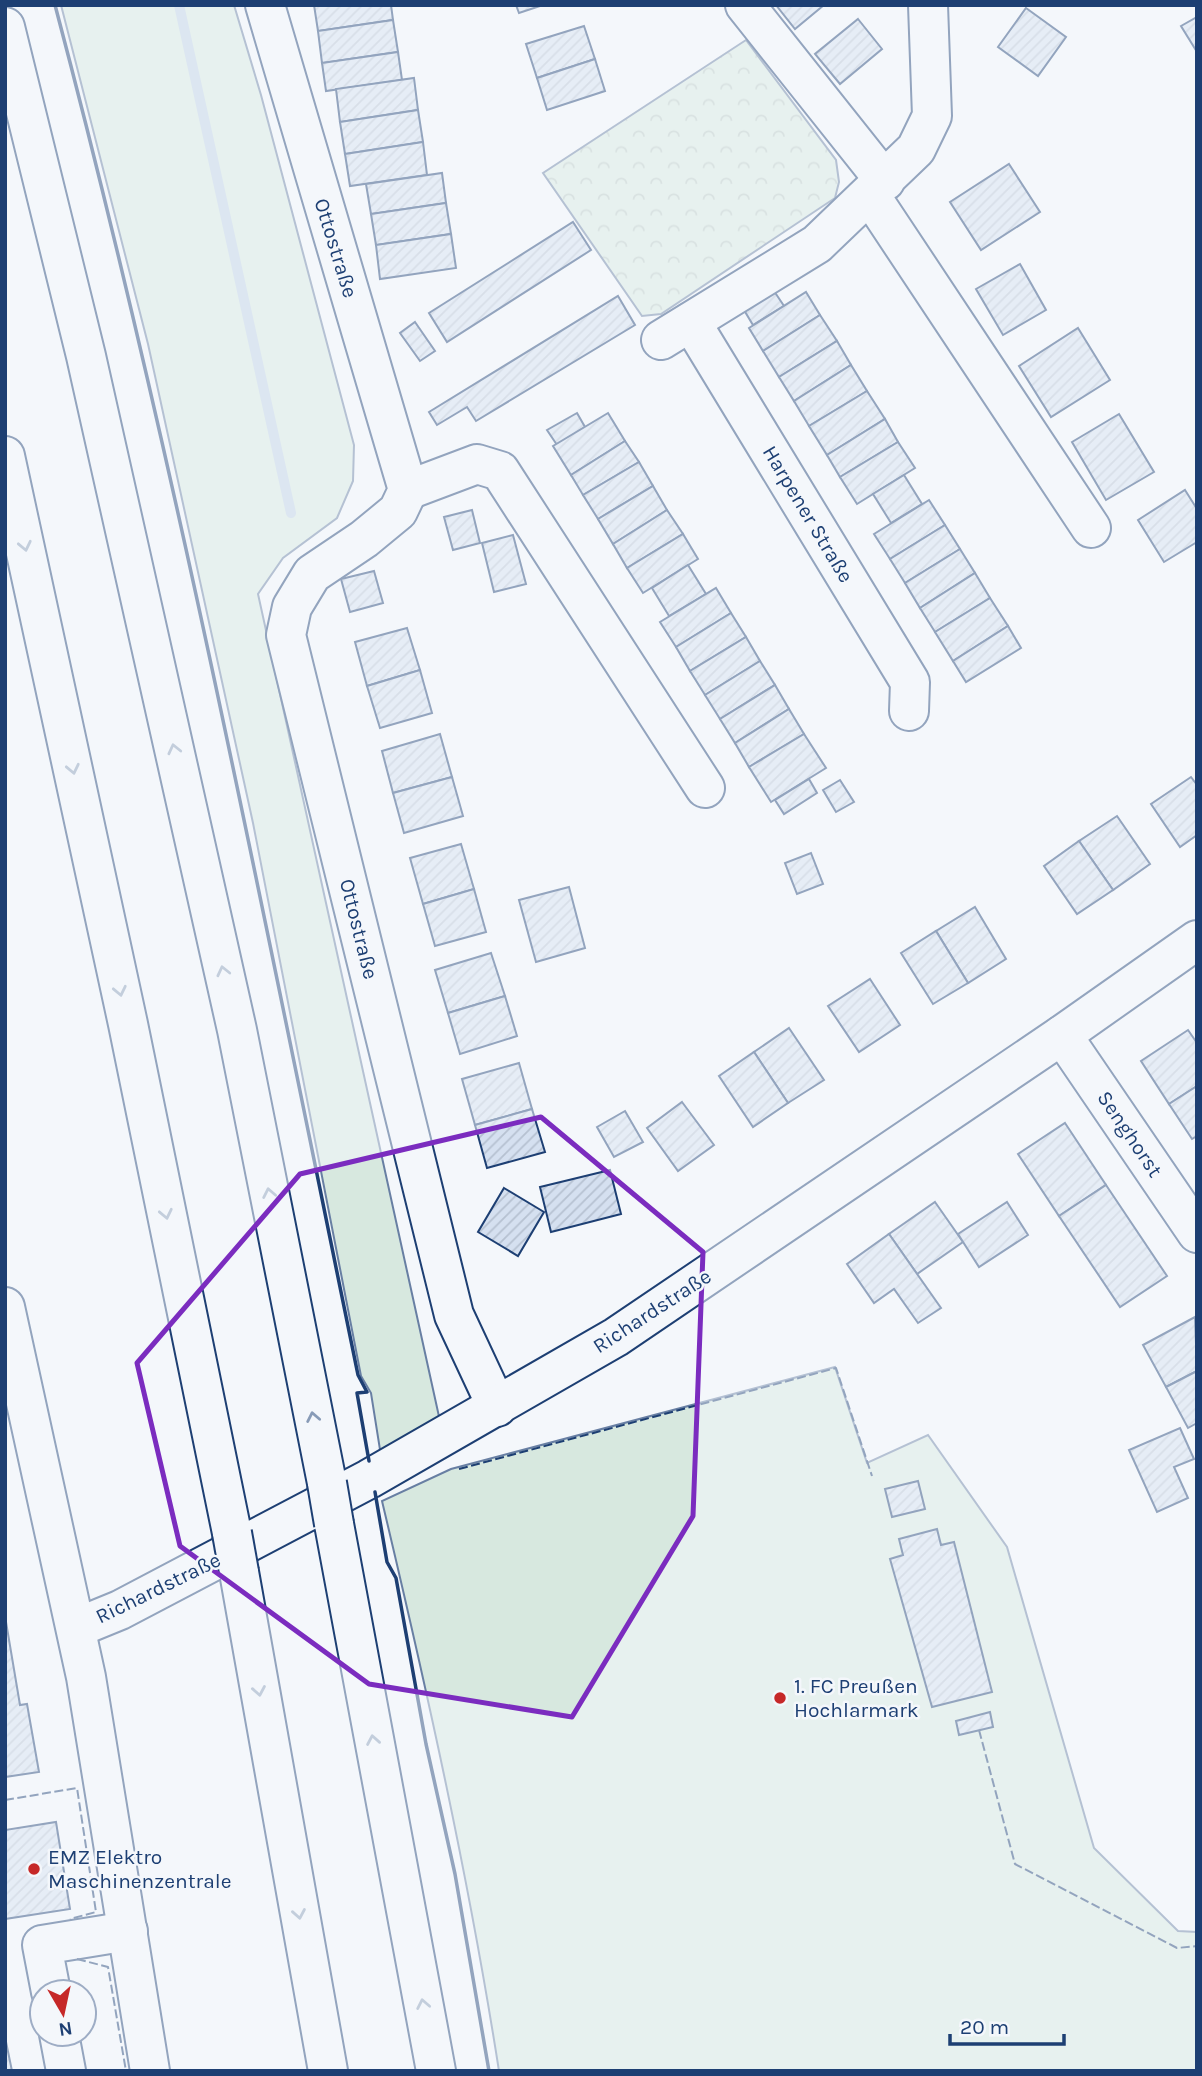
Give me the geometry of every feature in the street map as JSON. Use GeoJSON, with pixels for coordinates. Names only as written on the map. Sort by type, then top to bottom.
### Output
{"type":"FeatureCollection","features":[{"type":"Feature","properties":{"kind":"main road","name":"Ottostraße"},"geometry":{"type":"LineString","coordinates":[[265,5],[408,491],[398,511],[364,539],[312,573],[292,607],[286,635],[454,1315],[497,1407]]}},
{"type":"Feature","properties":{"kind":"main road"},"geometry":{"type":"LineString","coordinates":[[745,5],[877,188],[1091,528]]}},
{"type":"Feature","properties":{"kind":"main road","name":"Harpener Straße"},"geometry":{"type":"LineString","coordinates":[[909,710],[910,682],[676,331],[817,244],[916,149],[932,116],[928,5]]}},
{"type":"Feature","properties":{"kind":"main road"},"geometry":{"type":"LineString","coordinates":[[5,27],[86,356],[237,1030],[327,1483],[436,2071]]}},
{"type":"Feature","properties":{"kind":"main road"},"geometry":{"type":"LineString","coordinates":[[5,456],[125,1011],[232,1533],[328,2071]]}},
{"type":"Feature","properties":{"kind":"main road"},"geometry":{"type":"LineString","coordinates":[[408,491],[477,464],[500,471],[705,788]]}},
{"type":"Feature","properties":{"kind":"main road","name":"Richardstraße"},"geometry":{"type":"LineString","coordinates":[[76,1628],[144,1597],[497,1407],[616,1337],[1062,1035],[1197,940]]}},
{"type":"Feature","properties":{"kind":"main road","name":"Senghorst"},"geometry":{"type":"LineString","coordinates":[[1062,1035],[1197,1233]]}},
{"type":"Feature","properties":{"kind":"main road","name":"Richardstraße"},"geometry":{"type":"LineString","coordinates":[[5,1307],[76,1628],[150,2071]]}},
{"type":"Feature","properties":{"kind":"main road"},"geometry":{"type":"LineString","coordinates":[[48,1978],[42,1945],[128,1931]]}},
{"type":"Feature","properties":{"kind":"main road"},"geometry":{"type":"LineString","coordinates":[[62,2048],[66,2071]]}},
{"type":"Feature","properties":{"kind":"highlighted area"},"geometry":{"type":"Polygon","coordinates":[[[541,1117],[703,1252],[693,1516],[572,1717],[369,1684],[180,1546],[137,1363],[300,1174],[541,1117]]]}},
{"type":"Feature","properties":{"kind":"green space"},"geometry":{"type":"Polygon","coordinates":[[[61,5],[234,5],[261,95],[354,445],[353,481],[337,518],[283,558],[258,594],[440,1421],[381,1456],[371,1393],[361,1376],[253,823],[148,344],[61,5]]]}},
{"type":"Feature","properties":{"kind":"green space"},"geometry":{"type":"Polygon","coordinates":[[[746,40],[836,160],[839,182],[835,198],[661,314],[642,316],[543,173],[746,40]]]}},
{"type":"Feature","properties":{"kind":"green space","name":"1. FC Preußen Hochlarmark"},"geometry":{"type":"Polygon","coordinates":[[[835,1367],[867,1463],[928,1435],[1007,1547],[1094,1848],[1178,1931],[1197,1932],[1197,2071],[499,2071],[446,1785],[382,1501],[451,1469],[835,1367]]]}},
{"type":"Feature","properties":{"kind":"building"},"geometry":{"type":"Polygon","coordinates":[[[314,5],[391,5],[393,20],[318,31],[314,5]]]}},
{"type":"Feature","properties":{"kind":"building"},"geometry":{"type":"Polygon","coordinates":[[[516,5],[543,5],[519,13],[516,5]]]}},
{"type":"Feature","properties":{"kind":"building"},"geometry":{"type":"Polygon","coordinates":[[[776,5],[824,5],[795,29],[776,5]]]}},
{"type":"Feature","properties":{"kind":"building"},"geometry":{"type":"Polygon","coordinates":[[[1026,8],[1066,37],[1038,76],[998,47],[1026,8]]]}},
{"type":"Feature","properties":{"kind":"building"},"geometry":{"type":"Polygon","coordinates":[[[1197,17],[1197,52],[1181,26],[1197,17]]]}},
{"type":"Feature","properties":{"kind":"building"},"geometry":{"type":"Polygon","coordinates":[[[858,19],[882,49],[840,84],[815,54],[858,19]]]}},
{"type":"Feature","properties":{"kind":"building"},"geometry":{"type":"Polygon","coordinates":[[[393,20],[398,52],[322,63],[318,31],[393,20]]]}},
{"type":"Feature","properties":{"kind":"building"},"geometry":{"type":"Polygon","coordinates":[[[584,26],[595,59],[537,78],[526,44],[584,26]]]}},
{"type":"Feature","properties":{"kind":"building"},"geometry":{"type":"Polygon","coordinates":[[[398,52],[402,80],[326,91],[322,63],[398,52]]]}},
{"type":"Feature","properties":{"kind":"building"},"geometry":{"type":"Polygon","coordinates":[[[595,59],[605,91],[547,110],[537,78],[595,59]]]}},
{"type":"Feature","properties":{"kind":"building"},"geometry":{"type":"Polygon","coordinates":[[[414,78],[418,110],[340,122],[336,89],[414,78]]]}},
{"type":"Feature","properties":{"kind":"building"},"geometry":{"type":"Polygon","coordinates":[[[418,110],[423,142],[345,154],[340,122],[418,110]]]}},
{"type":"Feature","properties":{"kind":"building"},"geometry":{"type":"Polygon","coordinates":[[[423,142],[427,175],[350,186],[345,154],[423,142]]]}},
{"type":"Feature","properties":{"kind":"building"},"geometry":{"type":"Polygon","coordinates":[[[1009,164],[1040,212],[981,250],[950,202],[1009,164]]]}},
{"type":"Feature","properties":{"kind":"building"},"geometry":{"type":"Polygon","coordinates":[[[442,173],[446,203],[371,214],[366,184],[442,173]]]}},
{"type":"Feature","properties":{"kind":"building"},"geometry":{"type":"Polygon","coordinates":[[[446,203],[451,234],[376,245],[371,214],[446,203]]]}},
{"type":"Feature","properties":{"kind":"building"},"geometry":{"type":"Polygon","coordinates":[[[573,222],[591,250],[447,342],[429,313],[573,222]]]}},
{"type":"Feature","properties":{"kind":"building"},"geometry":{"type":"Polygon","coordinates":[[[451,234],[456,268],[380,279],[376,245],[451,234]]]}},
{"type":"Feature","properties":{"kind":"building"},"geometry":{"type":"Polygon","coordinates":[[[1020,264],[1046,310],[1003,335],[976,289],[1020,264]]]}},
{"type":"Feature","properties":{"kind":"building"},"geometry":{"type":"Polygon","coordinates":[[[774,291],[784,306],[753,325],[744,310],[774,291]]]}},
{"type":"Feature","properties":{"kind":"building"},"geometry":{"type":"Polygon","coordinates":[[[806,292],[820,315],[763,351],[749,328],[806,292]]]}},
{"type":"Feature","properties":{"kind":"building"},"geometry":{"type":"Polygon","coordinates":[[[618,296],[635,325],[476,421],[467,407],[437,425],[429,412],[618,296]]]}},
{"type":"Feature","properties":{"kind":"building"},"geometry":{"type":"Polygon","coordinates":[[[820,315],[837,341],[779,377],[763,351],[820,315]]]}},
{"type":"Feature","properties":{"kind":"building"},"geometry":{"type":"Polygon","coordinates":[[[415,322],[435,351],[420,361],[400,333],[415,322]]]}},
{"type":"Feature","properties":{"kind":"building"},"geometry":{"type":"Polygon","coordinates":[[[1078,328],[1110,380],[1051,417],[1019,366],[1078,328]]]}},
{"type":"Feature","properties":{"kind":"building"},"geometry":{"type":"Polygon","coordinates":[[[837,341],[851,365],[794,401],[779,377],[837,341]]]}},
{"type":"Feature","properties":{"kind":"building"},"geometry":{"type":"Polygon","coordinates":[[[851,365],[867,391],[809,426],[794,401],[851,365]]]}},
{"type":"Feature","properties":{"kind":"building"},"geometry":{"type":"Polygon","coordinates":[[[867,391],[885,419],[827,455],[809,426],[867,391]]]}},
{"type":"Feature","properties":{"kind":"building"},"geometry":{"type":"Polygon","coordinates":[[[577,413],[585,427],[557,445],[547,430],[577,413]]]}},
{"type":"Feature","properties":{"kind":"building"},"geometry":{"type":"Polygon","coordinates":[[[608,413],[625,441],[571,475],[553,446],[608,413]]]}},
{"type":"Feature","properties":{"kind":"building"},"geometry":{"type":"Polygon","coordinates":[[[1119,414],[1154,472],[1106,500],[1072,442],[1119,414]]]}},
{"type":"Feature","properties":{"kind":"building"},"geometry":{"type":"Polygon","coordinates":[[[885,419],[898,442],[840,477],[827,455],[885,419]]]}},
{"type":"Feature","properties":{"kind":"building"},"geometry":{"type":"Polygon","coordinates":[[[625,441],[639,462],[583,495],[571,475],[625,441]]]}},
{"type":"Feature","properties":{"kind":"building"},"geometry":{"type":"Polygon","coordinates":[[[898,442],[915,468],[857,504],[840,477],[898,442]]]}},
{"type":"Feature","properties":{"kind":"building"},"geometry":{"type":"Polygon","coordinates":[[[639,462],[653,486],[598,519],[583,495],[639,462]]]}},
{"type":"Feature","properties":{"kind":"building"},"geometry":{"type":"Polygon","coordinates":[[[904,475],[922,504],[891,523],[873,494],[904,475]]]}},
{"type":"Feature","properties":{"kind":"building"},"geometry":{"type":"Polygon","coordinates":[[[653,486],[667,510],[613,544],[598,519],[653,486]]]}},
{"type":"Feature","properties":{"kind":"building"},"geometry":{"type":"Polygon","coordinates":[[[1185,490],[1197,509],[1197,542],[1164,562],[1138,520],[1185,490]]]}},
{"type":"Feature","properties":{"kind":"building"},"geometry":{"type":"Polygon","coordinates":[[[929,500],[945,525],[890,559],[874,534],[929,500]]]}},
{"type":"Feature","properties":{"kind":"building"},"geometry":{"type":"Polygon","coordinates":[[[472,510],[480,543],[453,550],[444,517],[472,510]]]}},
{"type":"Feature","properties":{"kind":"building"},"geometry":{"type":"Polygon","coordinates":[[[667,510],[683,534],[627,568],[613,544],[667,510]]]}},
{"type":"Feature","properties":{"kind":"building"},"geometry":{"type":"Polygon","coordinates":[[[945,525],[960,549],[905,583],[890,559],[945,525]]]}},
{"type":"Feature","properties":{"kind":"building"},"geometry":{"type":"Polygon","coordinates":[[[683,534],[698,559],[643,593],[627,568],[683,534]]]}},
{"type":"Feature","properties":{"kind":"building"},"geometry":{"type":"Polygon","coordinates":[[[513,535],[526,584],[494,592],[482,543],[513,535]]]}},
{"type":"Feature","properties":{"kind":"building"},"geometry":{"type":"Polygon","coordinates":[[[960,549],[975,573],[920,608],[905,583],[960,549]]]}},
{"type":"Feature","properties":{"kind":"building"},"geometry":{"type":"Polygon","coordinates":[[[688,565],[706,594],[669,616],[652,588],[688,565]]]}},
{"type":"Feature","properties":{"kind":"building"},"geometry":{"type":"Polygon","coordinates":[[[374,571],[383,603],[350,612],[341,579],[374,571]]]}},
{"type":"Feature","properties":{"kind":"building"},"geometry":{"type":"Polygon","coordinates":[[[975,573],[990,598],[935,632],[920,608],[975,573]]]}},
{"type":"Feature","properties":{"kind":"building"},"geometry":{"type":"Polygon","coordinates":[[[716,588],[731,613],[676,647],[660,622],[716,588]]]}},
{"type":"Feature","properties":{"kind":"building"},"geometry":{"type":"Polygon","coordinates":[[[990,598],[1008,626],[953,661],[935,632],[990,598]]]}},
{"type":"Feature","properties":{"kind":"building"},"geometry":{"type":"Polygon","coordinates":[[[731,613],[746,637],[690,671],[676,647],[731,613]]]}},
{"type":"Feature","properties":{"kind":"building"},"geometry":{"type":"Polygon","coordinates":[[[1008,626],[1021,648],[966,682],[953,661],[1008,626]]]}},
{"type":"Feature","properties":{"kind":"building"},"geometry":{"type":"Polygon","coordinates":[[[407,628],[420,670],[367,686],[355,642],[407,628]]]}},
{"type":"Feature","properties":{"kind":"building"},"geometry":{"type":"Polygon","coordinates":[[[746,637],[760,661],[705,695],[690,671],[746,637]]]}},
{"type":"Feature","properties":{"kind":"building"},"geometry":{"type":"Polygon","coordinates":[[[760,661],[775,685],[720,719],[705,695],[760,661]]]}},
{"type":"Feature","properties":{"kind":"building"},"geometry":{"type":"Polygon","coordinates":[[[420,670],[432,713],[380,728],[367,686],[420,670]]]}},
{"type":"Feature","properties":{"kind":"building"},"geometry":{"type":"Polygon","coordinates":[[[775,685],[789,709],[735,743],[720,719],[775,685]]]}},
{"type":"Feature","properties":{"kind":"building"},"geometry":{"type":"Polygon","coordinates":[[[789,709],[804,734],[749,767],[735,743],[789,709]]]}},
{"type":"Feature","properties":{"kind":"building"},"geometry":{"type":"Polygon","coordinates":[[[440,734],[452,777],[393,793],[382,751],[440,734]]]}},
{"type":"Feature","properties":{"kind":"building"},"geometry":{"type":"Polygon","coordinates":[[[804,734],[826,768],[771,802],[749,767],[804,734]]]}},
{"type":"Feature","properties":{"kind":"building"},"geometry":{"type":"Polygon","coordinates":[[[452,777],[463,816],[404,833],[393,793],[452,777]]]}},
{"type":"Feature","properties":{"kind":"building"},"geometry":{"type":"Polygon","coordinates":[[[1191,777],[1197,785],[1197,835],[1180,847],[1151,804],[1191,777]]]}},
{"type":"Feature","properties":{"kind":"building"},"geometry":{"type":"Polygon","coordinates":[[[809,779],[817,793],[784,814],[775,800],[809,779]]]}},
{"type":"Feature","properties":{"kind":"building"},"geometry":{"type":"Polygon","coordinates":[[[840,780],[854,802],[836,812],[823,790],[840,780]]]}},
{"type":"Feature","properties":{"kind":"building"},"geometry":{"type":"Polygon","coordinates":[[[1117,816],[1150,864],[1113,890],[1079,841],[1117,816]]]}},
{"type":"Feature","properties":{"kind":"building"},"geometry":{"type":"Polygon","coordinates":[[[1079,841],[1113,890],[1077,914],[1044,866],[1079,841]]]}},
{"type":"Feature","properties":{"kind":"building"},"geometry":{"type":"Polygon","coordinates":[[[461,844],[474,889],[423,904],[410,858],[461,844]]]}},
{"type":"Feature","properties":{"kind":"building"},"geometry":{"type":"Polygon","coordinates":[[[811,853],[823,884],[797,894],[785,863],[811,853]]]}},
{"type":"Feature","properties":{"kind":"building"},"geometry":{"type":"Polygon","coordinates":[[[569,887],[585,948],[536,962],[519,900],[569,887]]]}},
{"type":"Feature","properties":{"kind":"building"},"geometry":{"type":"Polygon","coordinates":[[[474,889],[486,932],[435,946],[423,904],[474,889]]]}},
{"type":"Feature","properties":{"kind":"building"},"geometry":{"type":"Polygon","coordinates":[[[975,907],[1006,959],[968,983],[936,931],[975,907]]]}},
{"type":"Feature","properties":{"kind":"building"},"geometry":{"type":"Polygon","coordinates":[[[936,931],[968,983],[933,1004],[901,953],[936,931]]]}},
{"type":"Feature","properties":{"kind":"building"},"geometry":{"type":"Polygon","coordinates":[[[491,953],[505,996],[448,1013],[435,970],[491,953]]]}},
{"type":"Feature","properties":{"kind":"building"},"geometry":{"type":"Polygon","coordinates":[[[870,979],[900,1025],[859,1052],[828,1006],[870,979]]]}},
{"type":"Feature","properties":{"kind":"building"},"geometry":{"type":"Polygon","coordinates":[[[505,996],[517,1036],[460,1054],[448,1013],[505,996]]]}},
{"type":"Feature","properties":{"kind":"building"},"geometry":{"type":"Polygon","coordinates":[[[789,1028],[824,1080],[788,1103],[754,1052],[789,1028]]]}},
{"type":"Feature","properties":{"kind":"building"},"geometry":{"type":"Polygon","coordinates":[[[1188,1030],[1197,1043],[1197,1086],[1169,1104],[1141,1061],[1188,1030]]]}},
{"type":"Feature","properties":{"kind":"building"},"geometry":{"type":"Polygon","coordinates":[[[754,1052],[788,1103],[753,1127],[719,1076],[754,1052]]]}},
{"type":"Feature","properties":{"kind":"building"},"geometry":{"type":"Polygon","coordinates":[[[519,1063],[532,1109],[475,1125],[462,1079],[519,1063]]]}},
{"type":"Feature","properties":{"kind":"building"},"geometry":{"type":"Polygon","coordinates":[[[1197,1086],[1197,1136],[1192,1139],[1169,1104],[1197,1086]]]}},
{"type":"Feature","properties":{"kind":"building"},"geometry":{"type":"Polygon","coordinates":[[[682,1102],[714,1145],[678,1171],[647,1128],[682,1102]]]}},
{"type":"Feature","properties":{"kind":"building"},"geometry":{"type":"Polygon","coordinates":[[[532,1109],[545,1152],[487,1168],[475,1125],[532,1109]]]}},
{"type":"Feature","properties":{"kind":"building"},"geometry":{"type":"Polygon","coordinates":[[[625,1111],[643,1142],[614,1157],[597,1127],[625,1111]]]}},
{"type":"Feature","properties":{"kind":"building"},"geometry":{"type":"Polygon","coordinates":[[[1065,1123],[1106,1185],[1059,1216],[1018,1154],[1065,1123]]]}},
{"type":"Feature","properties":{"kind":"building"},"geometry":{"type":"Polygon","coordinates":[[[610,1170],[621,1214],[551,1232],[540,1187],[610,1170]]]}},
{"type":"Feature","properties":{"kind":"building"},"geometry":{"type":"Polygon","coordinates":[[[1106,1185],[1167,1276],[1120,1307],[1059,1216],[1106,1185]]]}},
{"type":"Feature","properties":{"kind":"building"},"geometry":{"type":"Polygon","coordinates":[[[504,1188],[544,1212],[518,1256],[478,1232],[504,1188]]]}},
{"type":"Feature","properties":{"kind":"building"},"geometry":{"type":"Polygon","coordinates":[[[935,1202],[963,1242],[917,1274],[889,1234],[935,1202]]]}},
{"type":"Feature","properties":{"kind":"building"},"geometry":{"type":"Polygon","coordinates":[[[1007,1202],[1028,1235],[979,1267],[958,1234],[1007,1202]]]}},
{"type":"Feature","properties":{"kind":"building"},"geometry":{"type":"Polygon","coordinates":[[[889,1234],[941,1308],[918,1323],[894,1289],[874,1303],[847,1264],[889,1234]]]}},
{"type":"Feature","properties":{"kind":"building"},"geometry":{"type":"Polygon","coordinates":[[[1195,1317],[1197,1371],[1166,1387],[1143,1345],[1195,1317]]]}},
{"type":"Feature","properties":{"kind":"building"},"geometry":{"type":"Polygon","coordinates":[[[1197,1371],[1197,1423],[1188,1428],[1166,1387],[1197,1371]]]}},
{"type":"Feature","properties":{"kind":"building"},"geometry":{"type":"Polygon","coordinates":[[[1180,1428],[1194,1459],[1174,1467],[1188,1498],[1157,1512],[1129,1450],[1180,1428]]]}},
{"type":"Feature","properties":{"kind":"building"},"geometry":{"type":"Polygon","coordinates":[[[918,1481],[925,1509],[892,1517],[885,1489],[918,1481]]]}},
{"type":"Feature","properties":{"kind":"building"},"geometry":{"type":"Polygon","coordinates":[[[937,1529],[941,1545],[954,1542],[992,1692],[932,1707],[890,1559],[903,1555],[899,1539],[937,1529]]]}},
{"type":"Feature","properties":{"kind":"building"},"geometry":{"type":"Polygon","coordinates":[[[5,1616],[20,1705],[27,1704],[39,1772],[5,1777],[5,1616]]]}},
{"type":"Feature","properties":{"kind":"building"},"geometry":{"type":"Polygon","coordinates":[[[990,1712],[993,1727],[959,1735],[956,1721],[990,1712]]]}},
{"type":"Feature","properties":{"kind":"building","name":"EMZ Elektro Maschinenzentrale"},"geometry":{"type":"Polygon","coordinates":[[[56,1822],[70,1909],[5,1919],[5,1830],[56,1822]]]}},
{"type":"Feature","properties":{"kind":"building"},"geometry":{"type":"Polygon","coordinates":[[[5,2037],[12,2071],[5,2071],[5,2037]]]}},
{"type":"Feature","properties":{"kind":"waterway"},"geometry":{"type":"LineString","coordinates":[[179,5],[291,513]]}},
{"type":"Feature","properties":{"kind":"fence"},"geometry":{"type":"LineString","coordinates":[[459,1469],[836,1368],[872,1476]]}},
{"type":"Feature","properties":{"kind":"fence"},"geometry":{"type":"LineString","coordinates":[[979,1730],[1015,1864],[1177,1948],[1197,1946]]}},
{"type":"Feature","properties":{"kind":"fence"},"geometry":{"type":"LineString","coordinates":[[5,1800],[77,1788],[96,1912],[70,1919]]}},
{"type":"Feature","properties":{"kind":"fence"},"geometry":{"type":"LineString","coordinates":[[77,1959],[108,1967],[126,2071]]}},
{"type":"Feature","properties":{"kind":"wall"},"geometry":{"type":"LineString","coordinates":[[55,5],[140,346],[216,688],[358,1375],[367,1392],[357,1393],[369,1461]]}},
{"type":"Feature","properties":{"kind":"wall"},"geometry":{"type":"LineString","coordinates":[[375,1492],[387,1562],[396,1578],[426,1744],[455,1874],[489,2071]]}},
{"type":"Feature","properties":{"kind":"place","name":"1. FC Preußen Hochlarmark"},"geometry":{"type":"Point","coordinates":[780,1698]}},
{"type":"Feature","properties":{"kind":"place","name":"EMZ Elektro Maschinenzentrale"},"geometry":{"type":"Point","coordinates":[34,1869]}}]}
